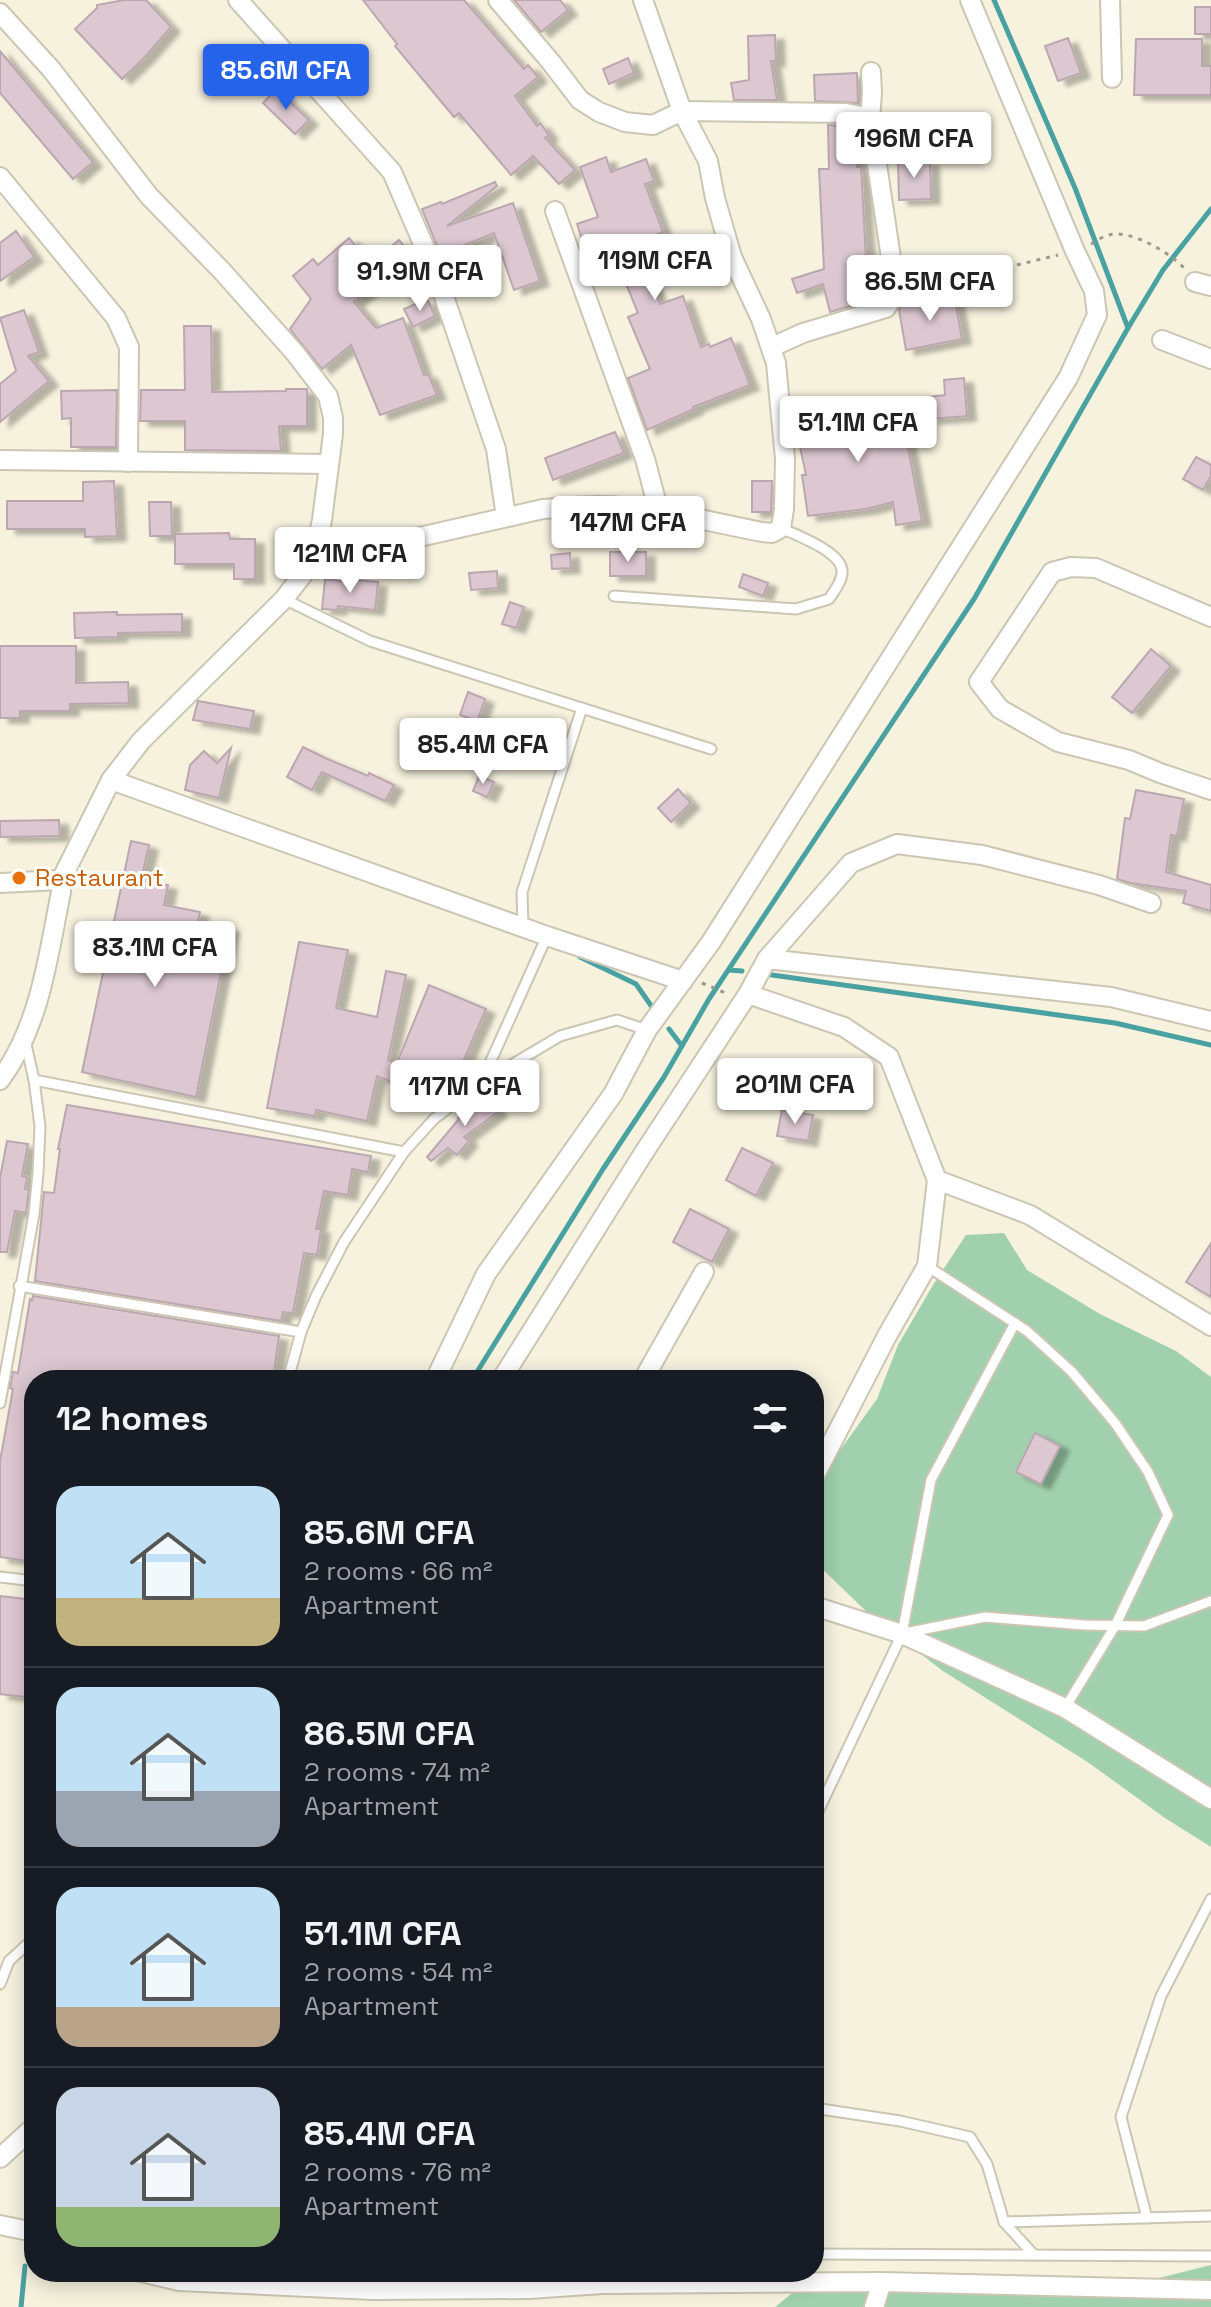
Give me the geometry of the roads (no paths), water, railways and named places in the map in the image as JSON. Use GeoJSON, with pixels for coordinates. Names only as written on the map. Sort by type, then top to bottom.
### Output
{"type":"FeatureCollection","features":[{"type":"Feature","properties":{"kind":"street"},"geometry":{"type":"LineString","coordinates":[[238,0],[392,172],[437,276],[496,449],[506,517]]}},
{"type":"Feature","properties":{"kind":"street"},"geometry":{"type":"LineString","coordinates":[[498,0],[580,100],[599,112],[625,122],[653,125],[682,111],[846,113],[870,118]]}},
{"type":"Feature","properties":{"kind":"street"},"geometry":{"type":"LineString","coordinates":[[313,561],[543,509],[600,505],[659,512],[762,532],[772,533],[781,528],[785,459],[779,376],[772,347],[732,257],[708,161],[682,111],[643,0]]}},
{"type":"Feature","properties":{"kind":"street"},"geometry":{"type":"LineString","coordinates":[[440,1370],[486,1274],[613,1094],[647,1030],[690,981],[719,928],[1068,378],[1097,315],[1094,291],[1078,250],[970,0]]}},
{"type":"Feature","properties":{"kind":"street"},"geometry":{"type":"LineString","coordinates":[[1110,0],[1112,78]]}},
{"type":"Feature","properties":{"kind":"street"},"geometry":{"type":"LineString","coordinates":[[0,13],[51,69],[149,196],[295,353],[328,396],[333,418],[319,537],[313,561],[284,599],[141,741],[111,780],[61,880],[44,975],[25,1040],[0,1080]]}},
{"type":"Feature","properties":{"kind":"street"},"geometry":{"type":"LineString","coordinates":[[772,347],[803,333],[886,308],[894,295],[870,118],[871,72]]}},
{"type":"Feature","properties":{"kind":"street"},"geometry":{"type":"LineString","coordinates":[[0,177],[116,318],[129,347],[128,462]]}},
{"type":"Feature","properties":{"kind":"street"},"geometry":{"type":"LineString","coordinates":[[555,211],[645,459],[659,512]]}},
{"type":"Feature","properties":{"kind":"street"},"geometry":{"type":"LineString","coordinates":[[1162,340],[1211,359]]}},
{"type":"Feature","properties":{"kind":"street"},"geometry":{"type":"LineString","coordinates":[[0,460],[328,464]]}},
{"type":"Feature","properties":{"kind":"street"},"geometry":{"type":"LineString","coordinates":[[533,491],[543,509]]}},
{"type":"Feature","properties":{"kind":"street"},"geometry":{"type":"LineString","coordinates":[[1211,617],[1096,568],[1071,567],[1052,572],[979,682],[1000,709],[1058,742],[1129,760],[1211,790]]}},
{"type":"Feature","properties":{"kind":"street"},"geometry":{"type":"LineString","coordinates":[[111,780],[547,936],[690,981]]}},
{"type":"Feature","properties":{"kind":"street"},"geometry":{"type":"LineString","coordinates":[[507,1370],[643,1154],[738,994],[851,863],[897,844],[982,855],[1099,885],[1151,903]]}},
{"type":"Feature","properties":{"kind":"street"},"geometry":{"type":"LineString","coordinates":[[0,883],[61,880]]}},
{"type":"Feature","properties":{"kind":"street"},"geometry":{"type":"LineString","coordinates":[[767,959],[1111,997],[1211,1021]]}},
{"type":"Feature","properties":{"kind":"street"},"geometry":{"type":"LineString","coordinates":[[738,994],[844,1027],[889,1057],[937,1180],[927,1266],[888,1334],[824,1460]]}},
{"type":"Feature","properties":{"kind":"street"},"geometry":{"type":"LineString","coordinates":[[937,1180],[1030,1215],[1211,1326]]}},
{"type":"Feature","properties":{"kind":"street"},"geometry":{"type":"LineString","coordinates":[[649,1370],[704,1272]]}},
{"type":"Feature","properties":{"kind":"street"},"geometry":{"type":"LineString","coordinates":[[824,1609],[902,1634],[1065,1708],[1210,1802]]}},
{"type":"Feature","properties":{"kind":"street"},"geometry":{"type":"LineString","coordinates":[[0,2158],[24,2136]]}},
{"type":"Feature","properties":{"kind":"street"},"geometry":{"type":"LineString","coordinates":[[0,2225],[24,2230]]}},
{"type":"Feature","properties":{"kind":"street"},"geometry":{"type":"LineString","coordinates":[[201,2282],[373,2290],[529,2289],[602,2284],[882,2282],[1211,2290]]}},
{"type":"Feature","properties":{"kind":"street"},"geometry":{"type":"LineString","coordinates":[[874,2307],[882,2282]]}},
{"type":"Feature","properties":{"kind":"lane"},"geometry":{"type":"LineString","coordinates":[[614,596],[796,609],[829,599],[841,581],[843,571],[840,562],[817,544],[781,528]]}},
{"type":"Feature","properties":{"kind":"lane"},"geometry":{"type":"LineString","coordinates":[[284,599],[370,641],[711,749]]}},
{"type":"Feature","properties":{"kind":"lane"},"geometry":{"type":"LineString","coordinates":[[523,927],[522,892],[582,708]]}},
{"type":"Feature","properties":{"kind":"lane"},"geometry":{"type":"LineString","coordinates":[[481,1083],[547,936]]}},
{"type":"Feature","properties":{"kind":"lane"},"geometry":{"type":"LineString","coordinates":[[291,1370],[301,1332],[344,1242],[404,1152],[434,1119],[481,1083],[560,1036],[617,1020],[647,1030]]}},
{"type":"Feature","properties":{"kind":"lane"},"geometry":{"type":"LineString","coordinates":[[0,1403],[34,1214],[38,1173],[40,1126],[25,1040]]}},
{"type":"Feature","properties":{"kind":"lane"},"geometry":{"type":"LineString","coordinates":[[34,1080],[404,1152]]}},
{"type":"Feature","properties":{"kind":"lane"},"geometry":{"type":"LineString","coordinates":[[927,1266],[1027,1331],[1072,1372],[1115,1423],[1148,1472],[1168,1515],[1115,1626],[1065,1708]]}},
{"type":"Feature","properties":{"kind":"lane"},"geometry":{"type":"LineString","coordinates":[[19,1286],[301,1332]]}},
{"type":"Feature","properties":{"kind":"lane"},"geometry":{"type":"LineString","coordinates":[[824,1799],[902,1634],[931,1480],[1015,1323]]}},
{"type":"Feature","properties":{"kind":"lane"},"geometry":{"type":"LineString","coordinates":[[0,1577],[24,1580]]}},
{"type":"Feature","properties":{"kind":"lane"},"geometry":{"type":"LineString","coordinates":[[902,1634],[985,1617],[1144,1626],[1211,1601]]}},
{"type":"Feature","properties":{"kind":"lane"},"geometry":{"type":"LineString","coordinates":[[1147,2218],[1121,2117],[1161,1996],[1211,1899]]}},
{"type":"Feature","properties":{"kind":"lane"},"geometry":{"type":"LineString","coordinates":[[0,1984],[9,1961],[24,1947]]}},
{"type":"Feature","properties":{"kind":"lane"},"geometry":{"type":"LineString","coordinates":[[824,2110],[900,2121],[970,2137],[987,2164],[1004,2222],[1034,2255]]}},
{"type":"Feature","properties":{"kind":"lane"},"geometry":{"type":"LineString","coordinates":[[1004,2222],[1211,2216]]}},
{"type":"Feature","properties":{"kind":"lane"},"geometry":{"type":"LineString","coordinates":[[824,2254],[1211,2256]]}},
{"type":"Feature","properties":{"kind":"waterway"},"geometry":{"type":"LineString","coordinates":[[994,0],[1075,188],[1128,328]]}},
{"type":"Feature","properties":{"kind":"waterway"},"geometry":{"type":"LineString","coordinates":[[478,1370],[664,1077],[709,999],[974,599],[1163,270],[1211,209]]}},
{"type":"Feature","properties":{"kind":"waterway"},"geometry":{"type":"LineString","coordinates":[[580,957],[636,984],[652,1007]]}},
{"type":"Feature","properties":{"kind":"waterway"},"geometry":{"type":"LineString","coordinates":[[729,970],[742,971]]}},
{"type":"Feature","properties":{"kind":"waterway"},"geometry":{"type":"LineString","coordinates":[[765,974],[1115,1023],[1211,1045]]}},
{"type":"Feature","properties":{"kind":"waterway"},"geometry":{"type":"LineString","coordinates":[[669,1029],[682,1046]]}},
{"type":"Feature","properties":{"kind":"waterway"},"geometry":{"type":"LineString","coordinates":[[21,2307],[24,2276]]}},
{"type":"Feature","properties":{"kind":"place","name":"Restaurant"},"geometry":{"type":"Point","coordinates":[19,878]}}]}
